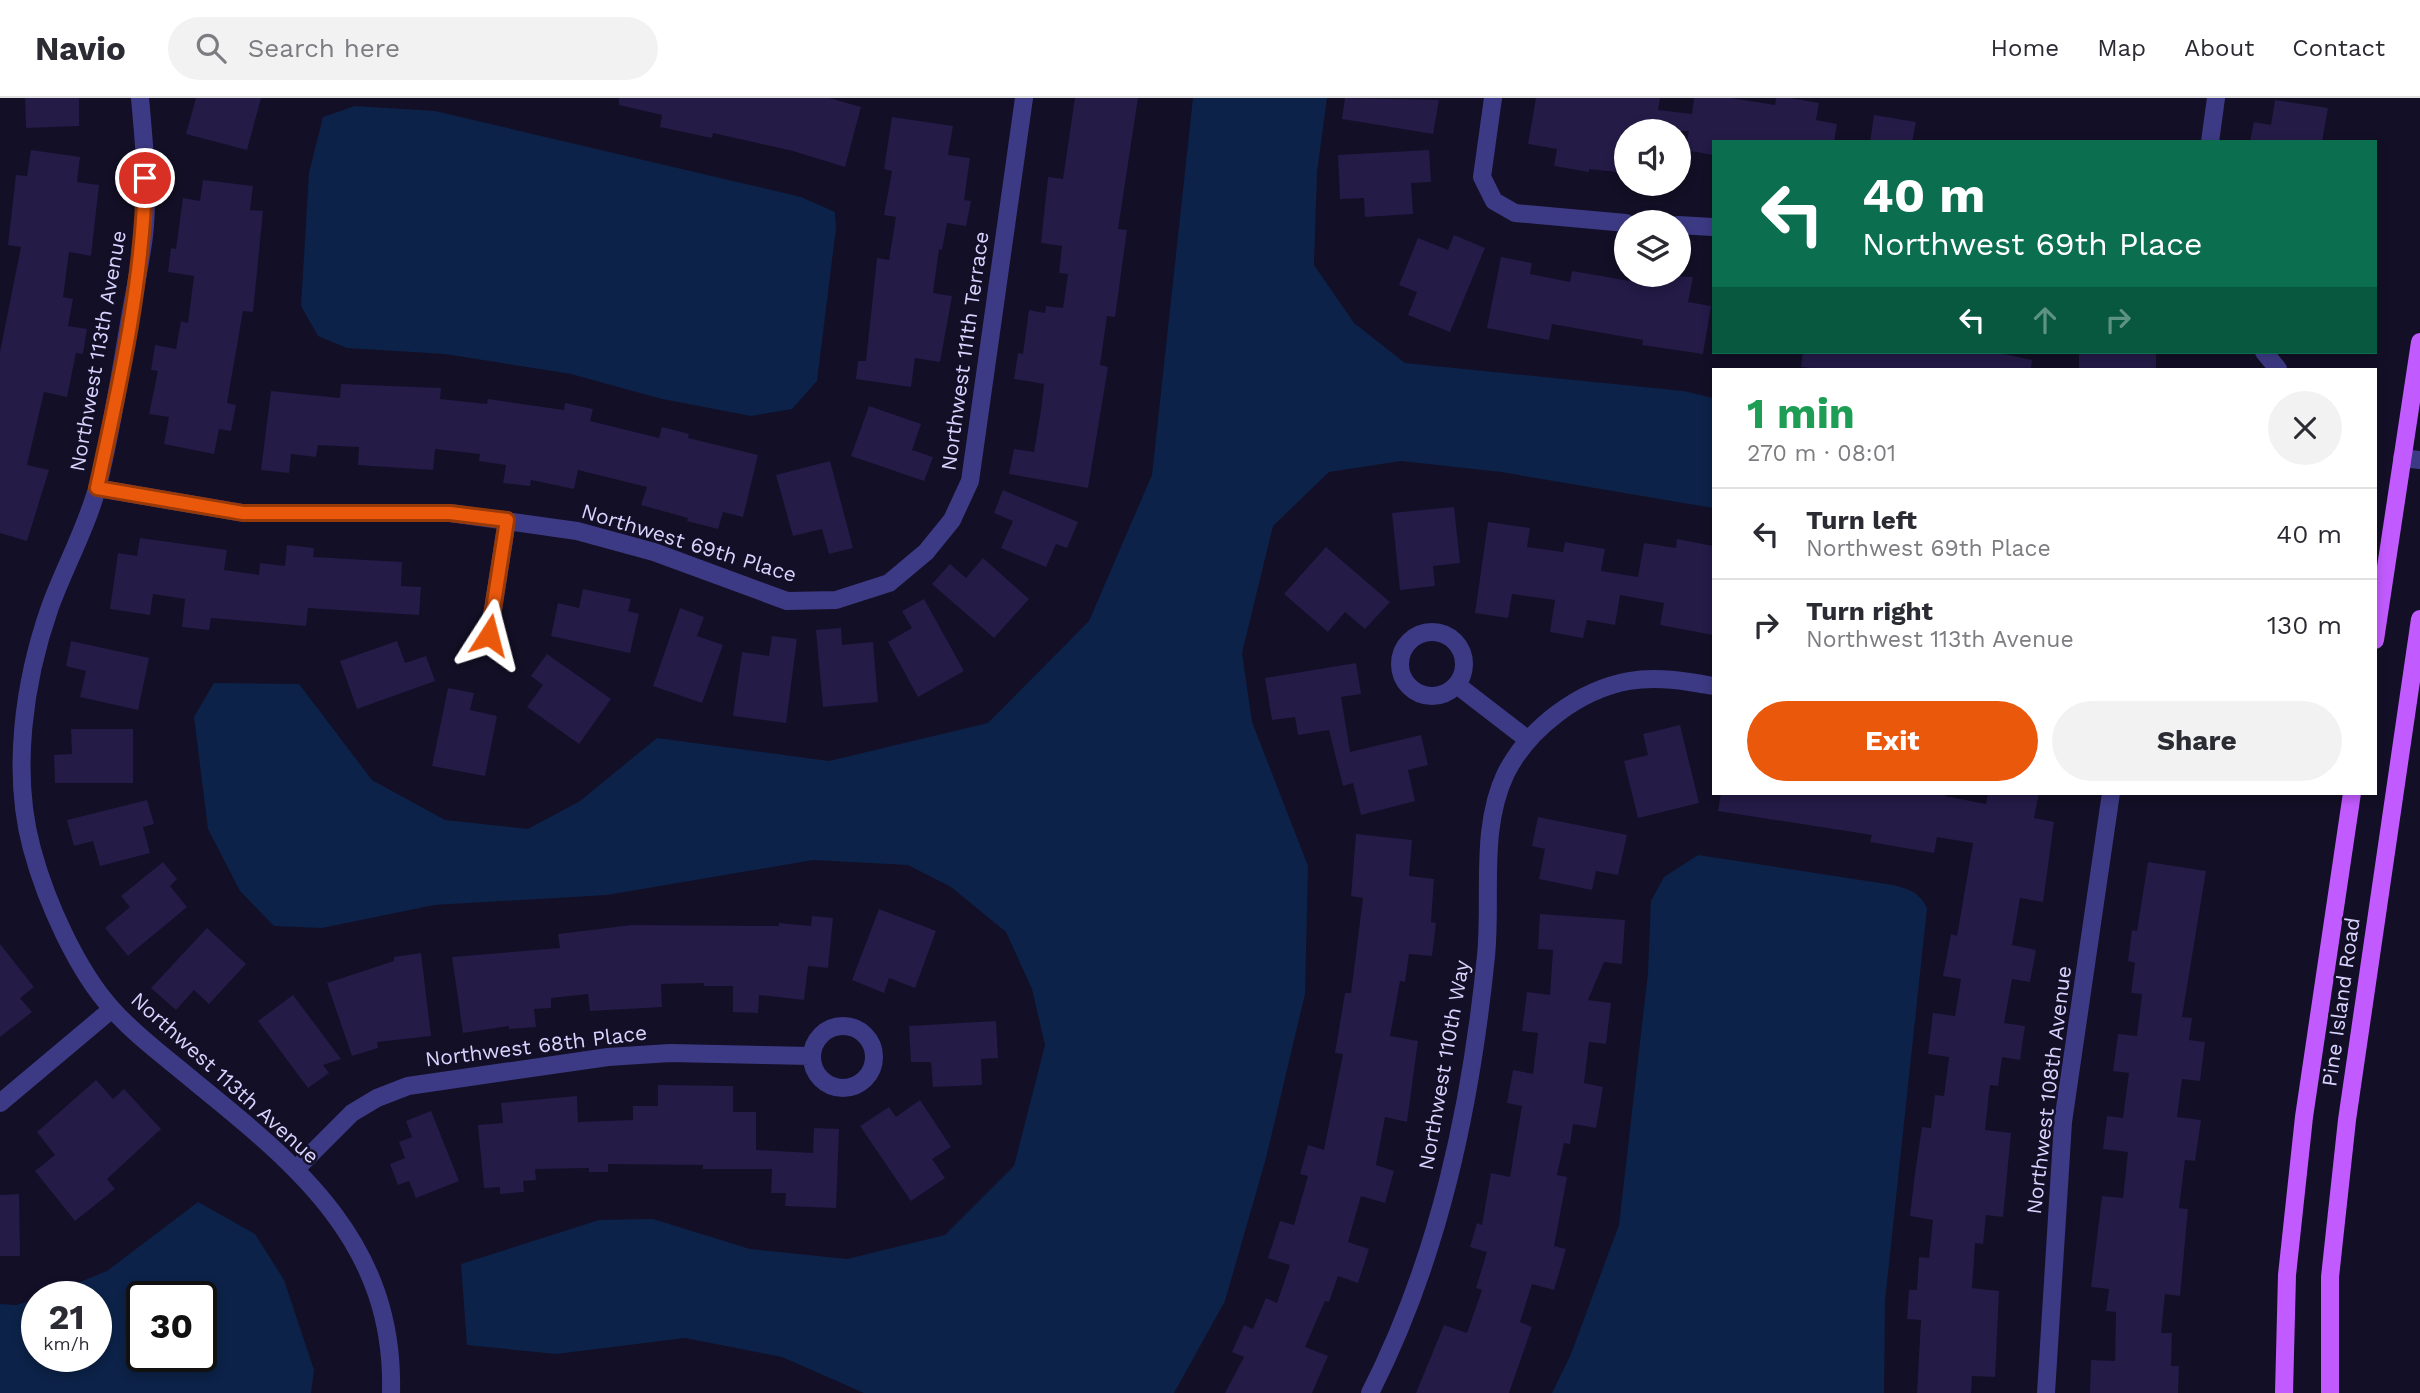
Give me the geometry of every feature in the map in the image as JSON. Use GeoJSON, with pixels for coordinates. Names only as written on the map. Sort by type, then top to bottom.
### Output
{"type":"FeatureCollection","features":[{"type":"Feature","properties":{"kind":"main road"},"geometry":{"type":"LineString","coordinates":[[2377,630],[2411,459],[2420,342]]}},
{"type":"Feature","properties":{"kind":"main road","name":"Pine Island Road"},"geometry":{"type":"LineString","coordinates":[[2330,1393],[2330,1277],[2347,1120],[2420,619]]}},
{"type":"Feature","properties":{"kind":"main road","name":"Pine Island Road"},"geometry":{"type":"LineString","coordinates":[[2284,1393],[2287,1275],[2304,1116],[2352,795]]}},
{"type":"Feature","properties":{"kind":"street","name":"Northwest 113th Avenue"},"geometry":{"type":"LineString","coordinates":[[140,98],[145,150],[144,234],[117,396],[97,488],[33,660],[24,718],[23,787],[31,848],[53,908],[78,959],[112,1009],[296,1169],[341,1219],[372,1274],[384,1325],[391,1393]]}},
{"type":"Feature","properties":{"kind":"street","name":"Northwest 111th Terrace"},"geometry":{"type":"LineString","coordinates":[[889,583],[926,552],[952,520],[970,481],[1024,98]]}},
{"type":"Feature","properties":{"kind":"street"},"geometry":{"type":"LineString","coordinates":[[1493,98],[1482,177],[1494,201],[1515,213],[1614,222]]}},
{"type":"Feature","properties":{"kind":"street"},"geometry":{"type":"LineString","coordinates":[[2210,140],[2216,98]]}},
{"type":"Feature","properties":{"kind":"street"},"geometry":{"type":"LineString","coordinates":[[1691,226],[1712,227]]}},
{"type":"Feature","properties":{"kind":"street"},"geometry":{"type":"LineString","coordinates":[[2266,354],[2277,368]]}},
{"type":"Feature","properties":{"kind":"street","name":"Northwest 69th Place"},"geometry":{"type":"LineString","coordinates":[[97,488],[243,513],[438,513],[577,531],[654,552],[787,601],[836,600],[889,583]]}},
{"type":"Feature","properties":{"kind":"street"},"geometry":{"type":"LineString","coordinates":[[489,635],[507,520]]}},
{"type":"Feature","properties":{"kind":"street"},"geometry":{"type":"LineString","coordinates":[[1457,685],[1527,739],[1557,714],[1590,694],[1629,681],[1673,679],[1712,686]]}},
{"type":"Feature","properties":{"kind":"street","name":"Northwest 110th Way"},"geometry":{"type":"LineString","coordinates":[[1370,1393],[1420,1274],[1452,1170],[1474,1055],[1486,953],[1494,808],[1506,774],[1527,739]]}},
{"type":"Feature","properties":{"kind":"street","name":"Northwest 108th Avenue"},"geometry":{"type":"LineString","coordinates":[[2046,1393],[2063,1122],[2111,795]]}},
{"type":"Feature","properties":{"kind":"street"},"geometry":{"type":"LineString","coordinates":[[0,1104],[112,1009]]}},
{"type":"Feature","properties":{"kind":"street","name":"Northwest 68th Place"},"geometry":{"type":"LineString","coordinates":[[296,1169],[352,1113],[377,1098],[408,1086],[608,1057],[670,1053],[811,1056]]}},
{"type":"Feature","properties":{"kind":"water"},"geometry":{"type":"Polygon","coordinates":[[[1193,98],[1327,98],[1317,172],[1314,265],[1354,323],[1405,363],[1684,391],[1712,398],[1712,508],[1501,472],[1401,461],[1329,472],[1273,526],[1242,653],[1252,722],[1308,866],[1305,994],[1266,1158],[1225,1301],[1174,1393],[864,1393],[782,1357],[685,1338],[556,1354],[467,1345],[461,1264],[599,1220],[653,1219],[750,1249],[847,1259],[945,1235],[1014,1166],[1045,1045],[1032,989],[1006,932],[951,887],[908,865],[813,860],[607,895],[434,905],[322,928],[274,926],[240,891],[208,829],[194,717],[214,683],[299,684],[372,780],[445,820],[528,829],[580,801],[657,738],[829,761],[988,723],[1089,621],[1152,475],[1193,98]]]}},
{"type":"Feature","properties":{"kind":"water"},"geometry":{"type":"Polygon","coordinates":[[[355,106],[435,111],[801,197],[835,212],[836,228],[817,381],[792,409],[751,416],[662,399],[571,374],[445,354],[347,348],[318,336],[301,306],[309,173],[323,117],[355,106]]]}},
{"type":"Feature","properties":{"kind":"water"},"geometry":{"type":"Polygon","coordinates":[[[1698,855],[1893,885],[1913,892],[1927,908],[1885,1301],[1884,1393],[1552,1393],[1571,1354],[1619,1225],[1648,973],[1651,901],[1664,877],[1698,855]]]}},
{"type":"Feature","properties":{"kind":"water"},"geometry":{"type":"Polygon","coordinates":[[[198,1202],[255,1234],[284,1280],[314,1370],[311,1393],[0,1393],[0,1304],[21,1304],[21,1372],[112,1372],[112,1281],[82,1281],[107,1271],[198,1202]]]}},
{"type":"Feature","properties":{"kind":"building"},"geometry":{"type":"Polygon","coordinates":[[[25,98],[79,98],[79,126],[26,128],[25,98]]]}},
{"type":"Feature","properties":{"kind":"building"},"geometry":{"type":"Polygon","coordinates":[[[196,98],[261,98],[247,150],[186,134],[196,98]]]}},
{"type":"Feature","properties":{"kind":"building"},"geometry":{"type":"Polygon","coordinates":[[[619,98],[829,98],[861,107],[845,167],[793,151],[713,133],[712,138],[660,127],[662,115],[619,105],[619,98]]]}},
{"type":"Feature","properties":{"kind":"building"},"geometry":{"type":"Polygon","coordinates":[[[1075,98],[1138,98],[1118,229],[1127,230],[1115,317],[1107,316],[1100,365],[1108,367],[1088,488],[1009,474],[1014,449],[1034,452],[1041,410],[1044,384],[1014,379],[1018,353],[1023,354],[1029,310],[1045,313],[1046,306],[1063,308],[1068,274],[1059,273],[1062,246],[1041,243],[1048,177],[1063,179],[1075,98]]]}},
{"type":"Feature","properties":{"kind":"building"},"geometry":{"type":"Polygon","coordinates":[[[1345,98],[1439,100],[1433,134],[1342,119],[1345,98]]]}},
{"type":"Feature","properties":{"kind":"building"},"geometry":{"type":"Polygon","coordinates":[[[1536,98],[1660,98],[1658,110],[1692,114],[1694,98],[1731,98],[1775,105],[1776,98],[1790,98],[1819,103],[1816,120],[1837,124],[1834,140],[1712,140],[1712,155],[1691,151],[1691,119],[1614,119],[1614,172],[1589,169],[1589,172],[1554,166],[1557,149],[1528,144],[1536,98]]]}},
{"type":"Feature","properties":{"kind":"building"},"geometry":{"type":"Polygon","coordinates":[[[2275,100],[2328,108],[2322,140],[2250,140],[2254,122],[2271,125],[2275,100]]]}},
{"type":"Feature","properties":{"kind":"building"},"geometry":{"type":"Polygon","coordinates":[[[1874,115],[1916,122],[1912,140],[1870,140],[1874,115]]]}},
{"type":"Feature","properties":{"kind":"building"},"geometry":{"type":"Polygon","coordinates":[[[892,117],[953,126],[948,155],[970,158],[964,200],[971,201],[966,226],[947,223],[942,250],[939,249],[933,293],[952,296],[940,362],[915,358],[911,387],[856,379],[858,361],[866,361],[877,258],[889,260],[896,217],[884,215],[892,171],[884,169],[892,117]]]}},
{"type":"Feature","properties":{"kind":"building"},"geometry":{"type":"Polygon","coordinates":[[[31,150],[80,157],[77,182],[99,185],[91,256],[69,252],[63,297],[73,299],[68,326],[87,329],[83,354],[76,353],[67,397],[44,392],[27,465],[49,470],[27,541],[0,533],[0,352],[21,247],[8,245],[16,175],[27,176],[31,150]]]}},
{"type":"Feature","properties":{"kind":"building"},"geometry":{"type":"Polygon","coordinates":[[[1429,150],[1431,182],[1411,183],[1413,214],[1365,217],[1364,198],[1340,199],[1338,155],[1429,150]]]}},
{"type":"Feature","properties":{"kind":"building"},"geometry":{"type":"Polygon","coordinates":[[[203,180],[253,186],[250,210],[263,211],[253,312],[243,311],[227,403],[236,405],[231,431],[219,429],[214,454],[164,444],[169,417],[149,414],[158,371],[151,370],[155,345],[176,349],[181,321],[188,323],[194,276],[168,272],[171,248],[176,249],[183,198],[200,201],[203,180]]]}},
{"type":"Feature","properties":{"kind":"building"},"geometry":{"type":"Polygon","coordinates":[[[1454,235],[1485,248],[1450,332],[1408,315],[1417,292],[1399,285],[1418,238],[1448,250],[1454,235]]]}},
{"type":"Feature","properties":{"kind":"building"},"geometry":{"type":"Polygon","coordinates":[[[1501,257],[1532,263],[1530,274],[1570,282],[1572,271],[1614,278],[1614,287],[1691,287],[1688,302],[1711,306],[1703,354],[1642,345],[1643,340],[1552,324],[1549,340],[1487,328],[1501,257]]]}},
{"type":"Feature","properties":{"kind":"building"},"geometry":{"type":"Polygon","coordinates":[[[1803,354],[2004,354],[2032,360],[2031,368],[1801,367],[1803,354]]]}},
{"type":"Feature","properties":{"kind":"building"},"geometry":{"type":"Polygon","coordinates":[[[2079,354],[2156,354],[2156,368],[2079,368],[2079,354]]]}},
{"type":"Feature","properties":{"kind":"building"},"geometry":{"type":"Polygon","coordinates":[[[341,384],[441,388],[440,399],[487,404],[488,399],[564,410],[565,403],[593,409],[590,421],[659,438],[662,427],[689,434],[688,438],[758,455],[743,517],[723,512],[718,529],[687,521],[688,518],[641,505],[647,487],[578,470],[574,489],[531,480],[530,486],[503,483],[506,465],[479,461],[480,454],[435,449],[433,470],[358,465],[359,447],[318,445],[316,457],[291,454],[289,473],[261,470],[271,391],[340,398],[341,384]]]}},
{"type":"Feature","properties":{"kind":"building"},"geometry":{"type":"Polygon","coordinates":[[[869,406],[921,424],[912,450],[933,457],[924,481],[851,456],[869,406]]]}},
{"type":"Feature","properties":{"kind":"building"},"geometry":{"type":"Polygon","coordinates":[[[830,461],[853,548],[829,554],[822,529],[793,536],[776,475],[830,461]]]}},
{"type":"Feature","properties":{"kind":"building"},"geometry":{"type":"Polygon","coordinates":[[[1003,490],[1078,522],[1067,548],[1056,544],[1046,567],[1001,548],[1013,521],[994,513],[1003,490]]]}},
{"type":"Feature","properties":{"kind":"building"},"geometry":{"type":"Polygon","coordinates":[[[1454,507],[1460,563],[1433,566],[1435,586],[1400,590],[1392,513],[1454,507]]]}},
{"type":"Feature","properties":{"kind":"building"},"geometry":{"type":"Polygon","coordinates":[[[1488,522],[1530,528],[1527,547],[1563,552],[1565,542],[1605,549],[1601,571],[1638,577],[1644,543],[1676,548],[1677,539],[1712,546],[1712,635],[1660,625],[1664,603],[1620,595],[1615,625],[1587,620],[1583,638],[1550,632],[1555,600],[1512,594],[1508,618],[1475,613],[1488,522]]]}},
{"type":"Feature","properties":{"kind":"building"},"geometry":{"type":"Polygon","coordinates":[[[140,538],[227,550],[224,570],[259,575],[260,563],[285,566],[287,545],[314,548],[313,557],[402,562],[401,586],[421,587],[419,615],[308,608],[306,626],[211,618],[209,630],[182,627],[185,599],[153,594],[150,615],[110,609],[118,553],[137,556],[140,538]]]}},
{"type":"Feature","properties":{"kind":"building"},"geometry":{"type":"Polygon","coordinates":[[[1326,547],[1390,602],[1365,629],[1345,612],[1328,632],[1284,594],[1326,547]]]}},
{"type":"Feature","properties":{"kind":"building"},"geometry":{"type":"Polygon","coordinates":[[[983,558],[1029,599],[994,638],[932,584],[950,564],[966,578],[983,558]]]}},
{"type":"Feature","properties":{"kind":"building"},"geometry":{"type":"Polygon","coordinates":[[[583,589],[631,599],[628,611],[639,614],[630,653],[551,636],[558,603],[579,608],[583,589]]]}},
{"type":"Feature","properties":{"kind":"building"},"geometry":{"type":"Polygon","coordinates":[[[924,599],[964,671],[918,697],[888,642],[912,628],[902,611],[924,599]]]}},
{"type":"Feature","properties":{"kind":"building"},"geometry":{"type":"Polygon","coordinates":[[[680,608],[704,617],[697,636],[723,645],[702,703],[653,686],[680,608]]]}},
{"type":"Feature","properties":{"kind":"building"},"geometry":{"type":"Polygon","coordinates":[[[841,628],[842,645],[873,642],[878,702],[823,707],[816,630],[841,628]]]}},
{"type":"Feature","properties":{"kind":"building"},"geometry":{"type":"Polygon","coordinates":[[[772,636],[797,639],[786,723],[733,716],[742,652],[769,656],[772,636]]]}},
{"type":"Feature","properties":{"kind":"building"},"geometry":{"type":"Polygon","coordinates":[[[71,641],[149,658],[138,710],[80,697],[86,671],[66,666],[71,641]]]}},
{"type":"Feature","properties":{"kind":"building"},"geometry":{"type":"Polygon","coordinates":[[[397,641],[405,663],[426,656],[435,681],[357,709],[340,661],[397,641]]]}},
{"type":"Feature","properties":{"kind":"building"},"geometry":{"type":"Polygon","coordinates":[[[547,654],[611,699],[579,744],[527,707],[543,685],[531,676],[547,654]]]}},
{"type":"Feature","properties":{"kind":"building"},"geometry":{"type":"Polygon","coordinates":[[[1356,663],[1361,694],[1341,697],[1350,752],[1421,735],[1428,765],[1408,770],[1415,801],[1361,815],[1353,783],[1343,786],[1329,730],[1298,735],[1295,717],[1272,720],[1265,678],[1356,663]]]}},
{"type":"Feature","properties":{"kind":"building"},"geometry":{"type":"Polygon","coordinates":[[[448,688],[474,693],[470,710],[497,716],[485,776],[432,766],[448,688]]]}},
{"type":"Feature","properties":{"kind":"building"},"geometry":{"type":"Polygon","coordinates":[[[1680,725],[1699,803],[1638,818],[1624,761],[1648,755],[1643,734],[1680,725]]]}},
{"type":"Feature","properties":{"kind":"building"},"geometry":{"type":"Polygon","coordinates":[[[71,729],[133,729],[133,783],[55,783],[54,755],[72,754],[71,729]]]}},
{"type":"Feature","properties":{"kind":"building"},"geometry":{"type":"Polygon","coordinates":[[[1721,795],[1945,795],[1986,804],[1988,795],[2039,795],[2034,818],[2054,822],[2043,902],[2020,898],[2012,945],[2036,950],[2030,982],[2012,979],[2004,1023],[2025,1026],[2020,1060],[2002,1057],[1998,1086],[1990,1085],[1985,1130],[2011,1133],[2003,1217],[1986,1215],[1983,1244],[1975,1243],[1972,1288],[1999,1291],[1995,1377],[1972,1376],[1971,1393],[1917,1393],[1921,1320],[1907,1319],[1909,1290],[1917,1290],[1919,1257],[1929,1258],[1933,1220],[1910,1216],[1922,1127],[1931,1128],[1935,1095],[1944,1096],[1949,1057],[1928,1054],[1933,1013],[1955,1016],[1961,979],[1943,976],[1951,934],[1957,936],[1973,843],[1937,837],[1934,853],[1870,842],[1872,835],[1718,811],[1721,795]]]}},
{"type":"Feature","properties":{"kind":"building"},"geometry":{"type":"Polygon","coordinates":[[[147,800],[154,824],[143,827],[150,853],[100,866],[93,841],[74,846],[67,820],[147,800]]]}},
{"type":"Feature","properties":{"kind":"building"},"geometry":{"type":"Polygon","coordinates":[[[1538,817],[1627,835],[1618,875],[1596,871],[1592,890],[1539,879],[1545,849],[1532,846],[1538,817]]]}},
{"type":"Feature","properties":{"kind":"building"},"geometry":{"type":"Polygon","coordinates":[[[1356,834],[1412,840],[1409,876],[1434,879],[1431,922],[1436,923],[1432,956],[1409,954],[1405,982],[1400,981],[1390,1036],[1418,1041],[1407,1122],[1385,1117],[1376,1165],[1394,1171],[1385,1203],[1361,1196],[1348,1242],[1369,1249],[1358,1283],[1338,1276],[1329,1302],[1325,1301],[1305,1347],[1328,1356],[1312,1393],[1225,1393],[1244,1357],[1232,1352],[1244,1325],[1253,1329],[1266,1298],[1277,1303],[1290,1265],[1268,1258],[1280,1221],[1294,1225],[1308,1176],[1300,1174],[1308,1145],[1324,1150],[1343,1054],[1335,1053],[1345,993],[1351,993],[1363,898],[1351,896],[1356,834]]]}},
{"type":"Feature","properties":{"kind":"building"},"geometry":{"type":"Polygon","coordinates":[[[163,862],[177,879],[170,886],[187,907],[128,956],[105,928],[130,907],[121,896],[163,862]]]}},
{"type":"Feature","properties":{"kind":"building"},"geometry":{"type":"Polygon","coordinates":[[[2148,862],[2206,871],[2182,1017],[2192,1018],[2189,1040],[2205,1042],[2200,1081],[2182,1079],[2177,1117],[2201,1120],[2195,1161],[2185,1160],[2179,1208],[2188,1209],[2180,1296],[2165,1294],[2161,1333],[2172,1333],[2171,1366],[2179,1366],[2178,1393],[2090,1393],[2091,1360],[2115,1361],[2116,1312],[2106,1311],[2109,1289],[2091,1287],[2102,1196],[2123,1198],[2128,1152],[2103,1149],[2107,1116],[2123,1118],[2129,1073],[2113,1071],[2118,1034],[2137,1036],[2142,994],[2131,993],[2135,963],[2128,961],[2132,930],[2137,931],[2148,862]]]}},
{"type":"Feature","properties":{"kind":"building"},"geometry":{"type":"Polygon","coordinates":[[[879,909],[936,931],[915,988],[889,978],[884,993],[852,980],[879,909]]]}},
{"type":"Feature","properties":{"kind":"building"},"geometry":{"type":"Polygon","coordinates":[[[1540,914],[1625,920],[1622,964],[1604,962],[1588,1000],[1611,1003],[1606,1044],[1589,1042],[1584,1083],[1603,1087],[1596,1128],[1573,1124],[1570,1144],[1564,1143],[1557,1175],[1567,1177],[1554,1246],[1566,1249],[1554,1290],[1532,1284],[1520,1322],[1532,1327],[1509,1393],[1416,1393],[1444,1325],[1467,1333],[1482,1290],[1476,1288],[1487,1252],[1470,1247],[1477,1223],[1482,1225],[1491,1173],[1510,1177],[1522,1106],[1507,1103],[1513,1070],[1533,1074],[1538,1033],[1522,1031],[1527,992],[1550,995],[1553,950],[1538,949],[1540,914]]]}},
{"type":"Feature","properties":{"kind":"building"},"geometry":{"type":"Polygon","coordinates":[[[812,916],[833,918],[828,968],[808,966],[804,1000],[759,995],[758,1013],[733,1012],[733,986],[704,986],[704,983],[661,984],[662,1007],[590,1011],[588,994],[551,998],[551,1008],[534,1009],[536,1027],[509,1029],[509,1026],[463,1033],[452,957],[560,948],[558,934],[632,925],[779,926],[779,923],[811,926],[812,916]]]}},
{"type":"Feature","properties":{"kind":"building"},"geometry":{"type":"Polygon","coordinates":[[[207,928],[246,964],[209,1004],[194,990],[176,1010],[151,988],[207,928]]]}},
{"type":"Feature","properties":{"kind":"building"},"geometry":{"type":"Polygon","coordinates":[[[0,944],[34,987],[20,998],[32,1012],[0,1037],[0,944]]]}},
{"type":"Feature","properties":{"kind":"building"},"geometry":{"type":"Polygon","coordinates":[[[421,953],[431,1036],[377,1042],[378,1048],[352,1056],[327,983],[394,961],[394,957],[421,953]]]}},
{"type":"Feature","properties":{"kind":"building"},"geometry":{"type":"Polygon","coordinates":[[[293,995],[341,1059],[323,1065],[329,1073],[308,1088],[258,1021],[293,995]]]}},
{"type":"Feature","properties":{"kind":"building"},"geometry":{"type":"Polygon","coordinates":[[[996,1021],[998,1058],[981,1059],[982,1085],[933,1087],[931,1062],[911,1062],[909,1026],[996,1021]]]}},
{"type":"Feature","properties":{"kind":"building"},"geometry":{"type":"Polygon","coordinates":[[[96,1080],[113,1099],[124,1089],[161,1129],[107,1179],[115,1189],[75,1221],[35,1171],[55,1155],[37,1132],[96,1080]]]}},
{"type":"Feature","properties":{"kind":"building"},"geometry":{"type":"Polygon","coordinates":[[[658,1085],[733,1086],[733,1112],[756,1112],[756,1150],[813,1153],[814,1128],[839,1129],[836,1208],[785,1206],[786,1193],[771,1193],[772,1169],[703,1169],[703,1165],[608,1164],[608,1172],[589,1172],[589,1168],[535,1169],[536,1180],[523,1181],[524,1192],[500,1194],[500,1187],[484,1188],[478,1125],[503,1123],[501,1103],[577,1096],[578,1122],[633,1120],[633,1106],[658,1106],[658,1085]]]}},
{"type":"Feature","properties":{"kind":"building"},"geometry":{"type":"Polygon","coordinates":[[[920,1100],[951,1147],[932,1159],[945,1178],[911,1201],[860,1126],[889,1107],[896,1117],[920,1100]]]}},
{"type":"Feature","properties":{"kind":"building"},"geometry":{"type":"Polygon","coordinates":[[[431,1111],[459,1181],[416,1198],[409,1181],[398,1185],[390,1164],[405,1158],[399,1142],[412,1137],[406,1121],[431,1111]]]}},
{"type":"Feature","properties":{"kind":"building"},"geometry":{"type":"Polygon","coordinates":[[[19,1194],[20,1256],[0,1256],[0,1195],[19,1194]]]}},
{"type":"Feature","properties":{"kind":"route"},"geometry":{"type":"LineString","coordinates":[[145,178],[144,234],[117,396],[97,488],[243,513],[450,513],[507,520],[489,635]]}}]}
